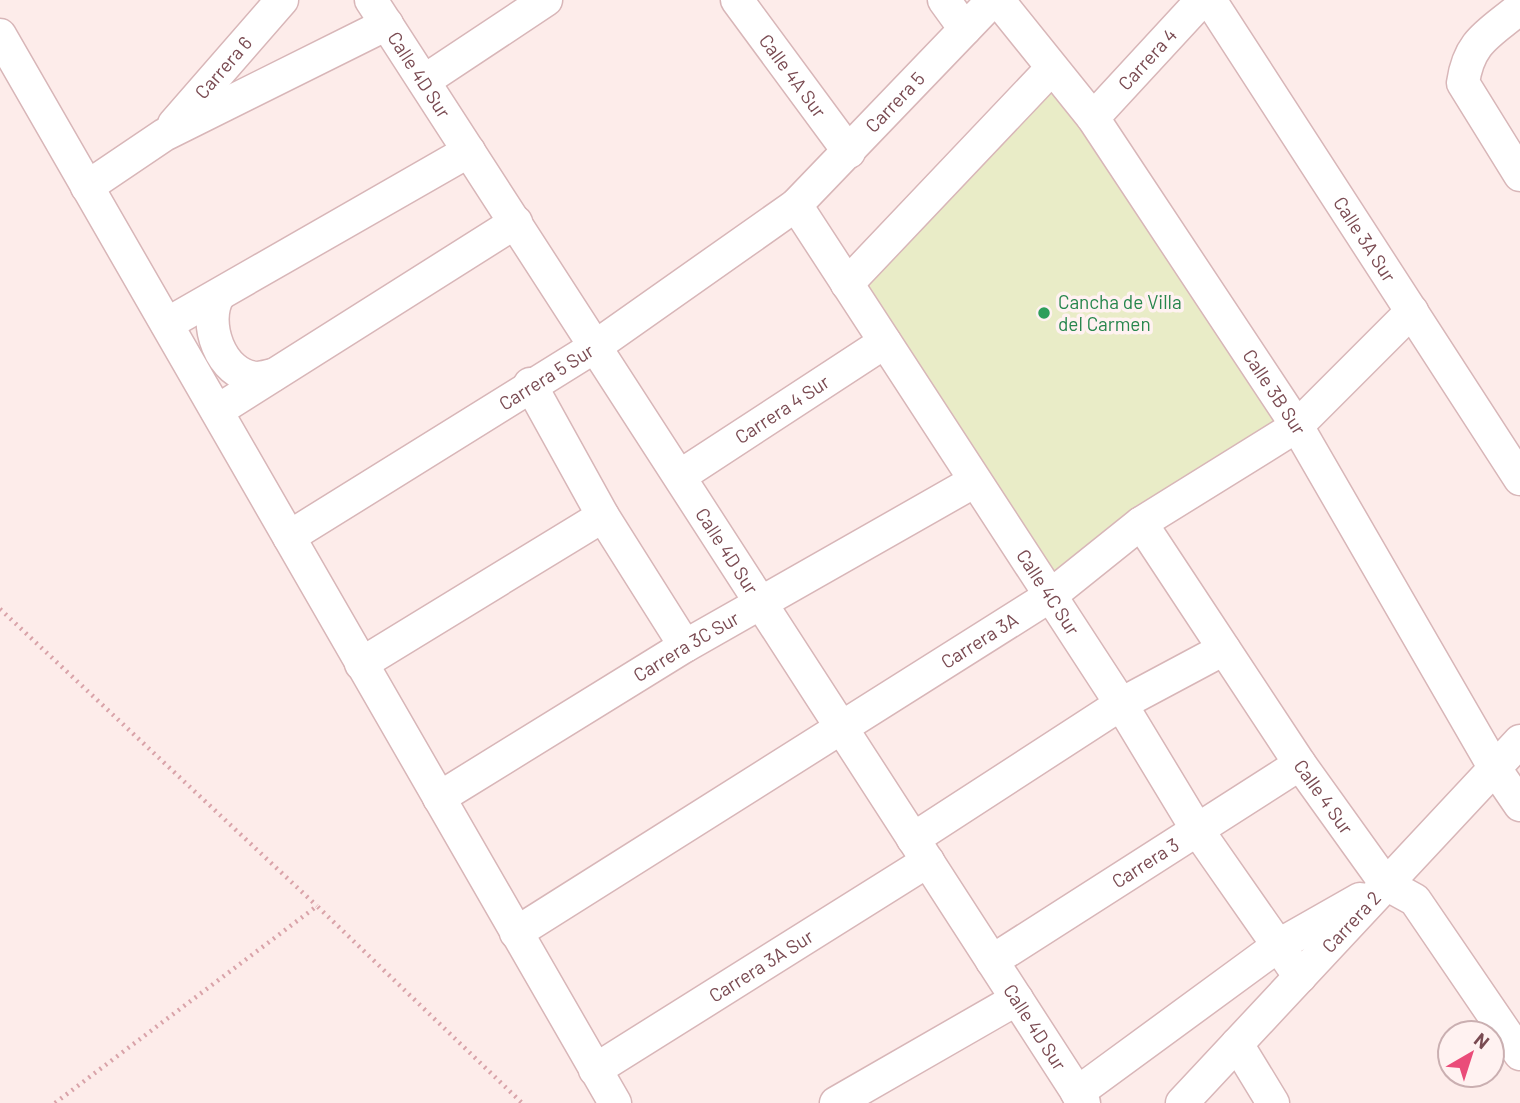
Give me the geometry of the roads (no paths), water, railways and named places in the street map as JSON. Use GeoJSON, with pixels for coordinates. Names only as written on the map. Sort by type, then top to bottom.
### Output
{"type":"FeatureCollection","features":[{"type":"Feature","properties":{"kind":"street","name":"Carrera 6"},"geometry":{"type":"LineString","coordinates":[[164,135],[282,0]]}},
{"type":"Feature","properties":{"kind":"street"},"geometry":{"type":"LineString","coordinates":[[424,81],[546,0]]}},
{"type":"Feature","properties":{"kind":"street","name":"Calle 4A Sur"},"geometry":{"type":"LineString","coordinates":[[737,0],[849,152]]}},
{"type":"Feature","properties":{"kind":"street"},"geometry":{"type":"LineString","coordinates":[[944,0],[965,29]]}},
{"type":"Feature","properties":{"kind":"street","name":"Carrera 5"},"geometry":{"type":"LineString","coordinates":[[796,205],[995,0]]}},
{"type":"Feature","properties":{"kind":"street","name":"Calle 3B Sur"},"geometry":{"type":"LineString","coordinates":[[995,0],[1093,118],[1297,426],[1494,767],[1520,805]]}},
{"type":"Feature","properties":{"kind":"street","name":"Carrera 4"},"geometry":{"type":"LineString","coordinates":[[1093,118],[1202,0]]}},
{"type":"Feature","properties":{"kind":"street","name":"Calle 3A Sur"},"geometry":{"type":"LineString","coordinates":[[1210,0],[1520,479]]}},
{"type":"Feature","properties":{"kind":"street"},"geometry":{"type":"LineString","coordinates":[[1520,8],[1478,43],[1466,60],[1462,83],[1520,175]]}},
{"type":"Feature","properties":{"kind":"street"},"geometry":{"type":"LineString","coordinates":[[87,187],[164,135],[379,12]]}},
{"type":"Feature","properties":{"kind":"street","name":"Calle 4D Sur"},"geometry":{"type":"LineString","coordinates":[[379,12],[1080,1098]]}},
{"type":"Feature","properties":{"kind":"street"},"geometry":{"type":"LineString","coordinates":[[0,35],[615,1103]]}},
{"type":"Feature","properties":{"kind":"street"},"geometry":{"type":"LineString","coordinates":[[847,284],[1052,68]]}},
{"type":"Feature","properties":{"kind":"street"},"geometry":{"type":"LineString","coordinates":[[167,324],[469,151]]}},
{"type":"Feature","properties":{"kind":"street","name":"Calle 4C Sur"},"geometry":{"type":"LineString","coordinates":[[796,205],[1121,704],[1196,828],[1300,977]]}},
{"type":"Feature","properties":{"kind":"street","name":"Carrera 5 Sur"},"geometry":{"type":"LineString","coordinates":[[289,537],[530,384],[596,346],[796,205]]}},
{"type":"Feature","properties":{"kind":"street"},"geometry":{"type":"LineString","coordinates":[[217,411],[516,222]]}},
{"type":"Feature","properties":{"kind":"street"},"geometry":{"type":"LineString","coordinates":[[219,295],[210,318],[212,331],[221,349],[243,373],[256,378],[273,375]]}},
{"type":"Feature","properties":{"kind":"street","name":"Carrera 3A"},"geometry":{"type":"LineString","coordinates":[[516,933],[842,730],[1050,596],[1141,523],[1297,426],[1412,311]]}},
{"type":"Feature","properties":{"kind":"street","name":"Carrera 4 Sur"},"geometry":{"type":"LineString","coordinates":[[680,476],[885,342]]}},
{"type":"Feature","properties":{"kind":"street"},"geometry":{"type":"LineString","coordinates":[[530,384],[603,516],[685,646]]}},
{"type":"Feature","properties":{"kind":"street","name":"Carrera 3C Sur"},"geometry":{"type":"LineString","coordinates":[[439,798],[685,646],[975,481]]}},
{"type":"Feature","properties":{"kind":"street"},"geometry":{"type":"LineString","coordinates":[[361,664],[603,516]]}},
{"type":"Feature","properties":{"kind":"street","name":"Calle 4 Sur"},"geometry":{"type":"LineString","coordinates":[[1141,523],[1300,764],[1386,884],[1415,900],[1520,1054]]}},
{"type":"Feature","properties":{"kind":"street","name":"Carrera 3A Sur"},"geometry":{"type":"LineString","coordinates":[[595,1070],[920,850],[1121,704],[1224,649]]}},
{"type":"Feature","properties":{"kind":"street","name":"Carrera 2"},"geometry":{"type":"LineString","coordinates":[[1182,1103],[1520,741]]}},
{"type":"Feature","properties":{"kind":"street","name":"Carrera 3"},"geometry":{"type":"LineString","coordinates":[[992,961],[1196,828],[1300,764]]}},
{"type":"Feature","properties":{"kind":"street"},"geometry":{"type":"LineString","coordinates":[[1080,1098],[1279,945],[1386,884]]}},
{"type":"Feature","properties":{"kind":"street"},"geometry":{"type":"LineString","coordinates":[[836,1103],[1017,999]]}},
{"type":"Feature","properties":{"kind":"street"},"geometry":{"type":"LineString","coordinates":[[1237,1044],[1273,1103]]}},
{"type":"Feature","properties":{"kind":"place","name":"Cancha de Villa del Carmen"},"geometry":{"type":"Point","coordinates":[1044,313]}}]}
